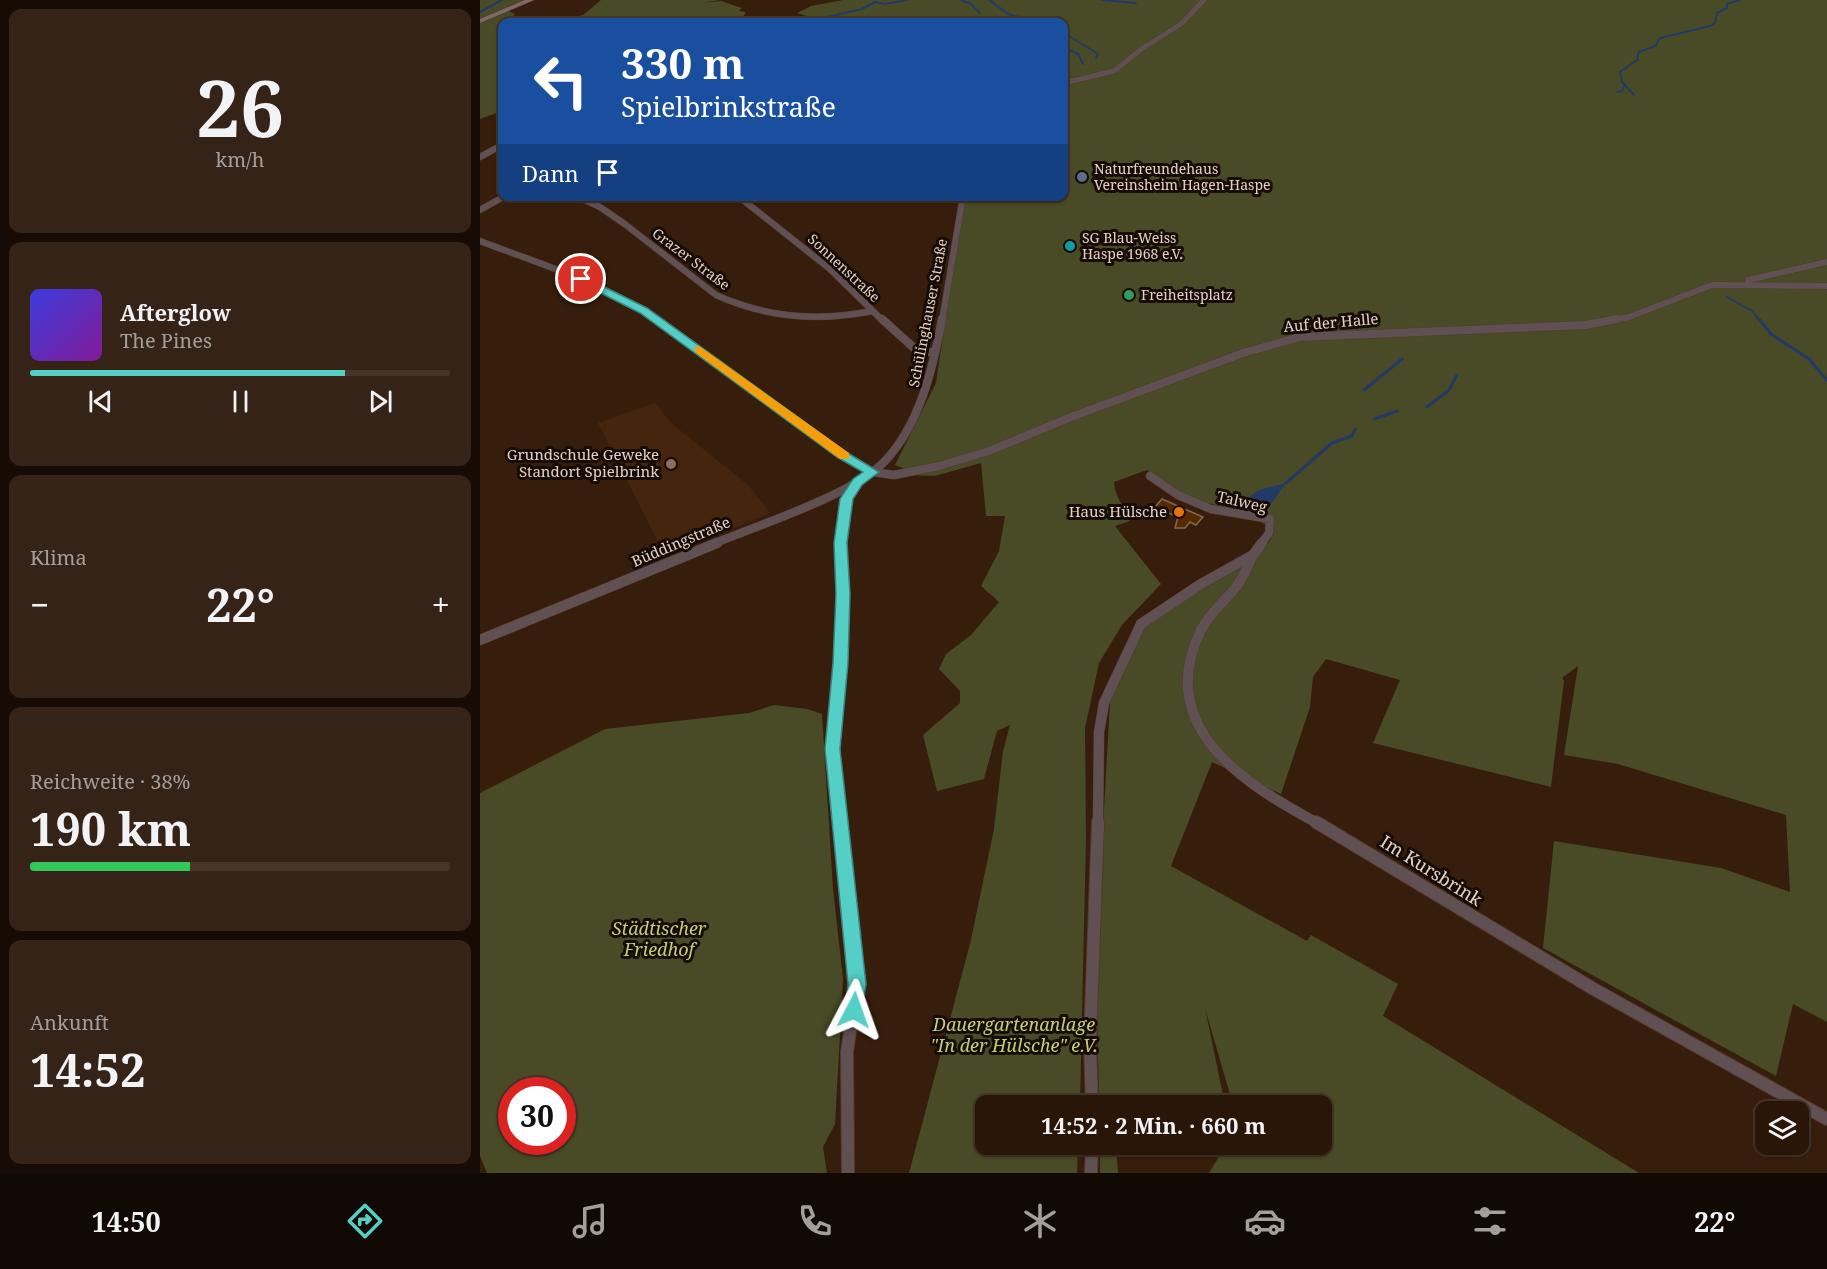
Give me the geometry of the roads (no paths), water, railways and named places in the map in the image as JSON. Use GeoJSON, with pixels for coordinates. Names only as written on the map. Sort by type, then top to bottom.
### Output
{"type":"FeatureCollection","features":[{"type":"Feature","properties":{"kind":"main road"},"geometry":{"type":"LineString","coordinates":[[480,21],[531,0]]}},
{"type":"Feature","properties":{"kind":"street"},"geometry":{"type":"LineString","coordinates":[[1068,83],[1114,71],[1143,48],[1173,31],[1189,18],[1204,0]]}},
{"type":"Feature","properties":{"kind":"street"},"geometry":{"type":"LineString","coordinates":[[480,157],[498,147]]}},
{"type":"Feature","properties":{"kind":"street"},"geometry":{"type":"LineString","coordinates":[[480,210],[498,200]]}},
{"type":"Feature","properties":{"kind":"street","name":"Grazer Straße"},"geometry":{"type":"LineString","coordinates":[[587,201],[600,207],[716,295],[737,306],[758,313],[810,317],[872,311]]}},
{"type":"Feature","properties":{"kind":"street","name":"Sonnenstraße"},"geometry":{"type":"LineString","coordinates":[[744,201],[830,269],[872,311],[914,348],[934,353]]}},
{"type":"Feature","properties":{"kind":"street","name":"Schülinghauser Straße"},"geometry":{"type":"LineString","coordinates":[[887,460],[908,431],[926,391],[962,201]]}},
{"type":"Feature","properties":{"kind":"street"},"geometry":{"type":"LineString","coordinates":[[482,243],[581,279],[644,311],[841,454],[873,472]]}},
{"type":"Feature","properties":{"kind":"street","name":"Auf der Halle"},"geometry":{"type":"LineString","coordinates":[[1737,284],[1795,267],[1827,262]]}},
{"type":"Feature","properties":{"kind":"street","name":"Auf der Halle"},"geometry":{"type":"LineString","coordinates":[[873,472],[894,475],[963,460],[1071,417],[1274,342],[1334,334],[1586,325],[1629,317],[1712,285],[1827,286]]}},
{"type":"Feature","properties":{"kind":"street","name":"Büddingstraße"},"geometry":{"type":"LineString","coordinates":[[480,640],[857,482],[887,460]]}},
{"type":"Feature","properties":{"kind":"street","name":"Talweg"},"geometry":{"type":"LineString","coordinates":[[1150,476],[1178,495],[1211,509],[1270,519],[1269,533],[1255,553]]}},
{"type":"Feature","properties":{"kind":"street"},"geometry":{"type":"LineString","coordinates":[[848,1173],[847,1052],[857,984],[832,749],[841,663],[843,594],[841,543],[846,499],[857,482]]}},
{"type":"Feature","properties":{"kind":"street"},"geometry":{"type":"LineString","coordinates":[[1092,1095],[1091,1018],[1100,764],[1099,732],[1104,703],[1141,624],[1183,595],[1255,553]]}},
{"type":"Feature","properties":{"kind":"street","name":"Im Kursbrink"},"geometry":{"type":"LineString","coordinates":[[1255,553],[1238,585],[1215,609],[1198,635],[1189,673],[1189,694],[1193,715],[1213,748],[1252,783],[1301,815],[1354,843],[1452,906],[1600,994],[1827,1119]]}},
{"type":"Feature","properties":{"kind":"street"},"geometry":{"type":"LineString","coordinates":[[1091,1173],[1092,1155]]}},
{"type":"Feature","properties":{"kind":"water"},"geometry":{"type":"Polygon","coordinates":[[[1286,483],[1268,508],[1257,508],[1246,503],[1258,491],[1286,483]]]}},
{"type":"Feature","properties":{"kind":"waterway"},"geometry":{"type":"LineString","coordinates":[[480,12],[502,0]]}},
{"type":"Feature","properties":{"kind":"waterway"},"geometry":{"type":"LineString","coordinates":[[823,18],[862,9],[875,2],[885,4],[907,0]]}},
{"type":"Feature","properties":{"kind":"waterway"},"geometry":{"type":"LineString","coordinates":[[961,0],[971,4],[980,13]]}},
{"type":"Feature","properties":{"kind":"waterway"},"geometry":{"type":"LineString","coordinates":[[989,0],[1008,14],[1023,18]]}},
{"type":"Feature","properties":{"kind":"waterway"},"geometry":{"type":"LineString","coordinates":[[1102,0],[1136,3]]}},
{"type":"Feature","properties":{"kind":"waterway"},"geometry":{"type":"LineString","coordinates":[[1634,95],[1622,82],[1620,72],[1637,60],[1639,52],[1655,46],[1660,38],[1710,26],[1715,23],[1717,13],[1727,8],[1727,4],[1740,0]]}},
{"type":"Feature","properties":{"kind":"waterway"},"geometry":{"type":"LineString","coordinates":[[1068,35],[1095,52],[1098,55],[1096,58]]}},
{"type":"Feature","properties":{"kind":"waterway"},"geometry":{"type":"LineString","coordinates":[[1068,49],[1078,54],[1083,64]]}},
{"type":"Feature","properties":{"kind":"waterway"},"geometry":{"type":"LineString","coordinates":[[1617,92],[1622,91],[1624,86]]}},
{"type":"Feature","properties":{"kind":"waterway"},"geometry":{"type":"LineString","coordinates":[[1727,297],[1752,311],[1760,321]]}},
{"type":"Feature","properties":{"kind":"waterway"},"geometry":{"type":"LineString","coordinates":[[1759,319],[1771,334],[1809,359],[1827,380]]}},
{"type":"Feature","properties":{"kind":"waterway"},"geometry":{"type":"LineString","coordinates":[[1364,390],[1402,359]]}},
{"type":"Feature","properties":{"kind":"waterway"},"geometry":{"type":"LineString","coordinates":[[1427,407],[1449,390],[1457,375]]}},
{"type":"Feature","properties":{"kind":"waterway"},"geometry":{"type":"LineString","coordinates":[[1374,419],[1397,411]]}},
{"type":"Feature","properties":{"kind":"waterway"},"geometry":{"type":"LineString","coordinates":[[1286,483],[1332,443],[1352,436],[1355,429]]}},
{"type":"Feature","properties":{"kind":"place","name":"Naturfreundehaus Vereinsheim Hagen-Haspe"},"geometry":{"type":"Point","coordinates":[1082,177]}},
{"type":"Feature","properties":{"kind":"place","name":"SG Blau-Weiss Haspe 1968 e.V."},"geometry":{"type":"Point","coordinates":[1070,246]}},
{"type":"Feature","properties":{"kind":"place","name":"Freiheitsplatz"},"geometry":{"type":"Point","coordinates":[1129,295]}},
{"type":"Feature","properties":{"kind":"place","name":"Grundschule Geweke Standort Spielbrink"},"geometry":{"type":"Point","coordinates":[671,464]}},
{"type":"Feature","properties":{"kind":"place","name":"Haus Hülsche"},"geometry":{"type":"Point","coordinates":[1179,512]}},
{"type":"Feature","properties":{"kind":"park label","name":"Städtischer Friedhof"},"geometry":{"type":"Point","coordinates":[659,939]}},
{"type":"Feature","properties":{"kind":"park label","name":"Dauergartenanlage \"In der Hülsche\" e.V."},"geometry":{"type":"Point","coordinates":[1014,1035]}}]}
